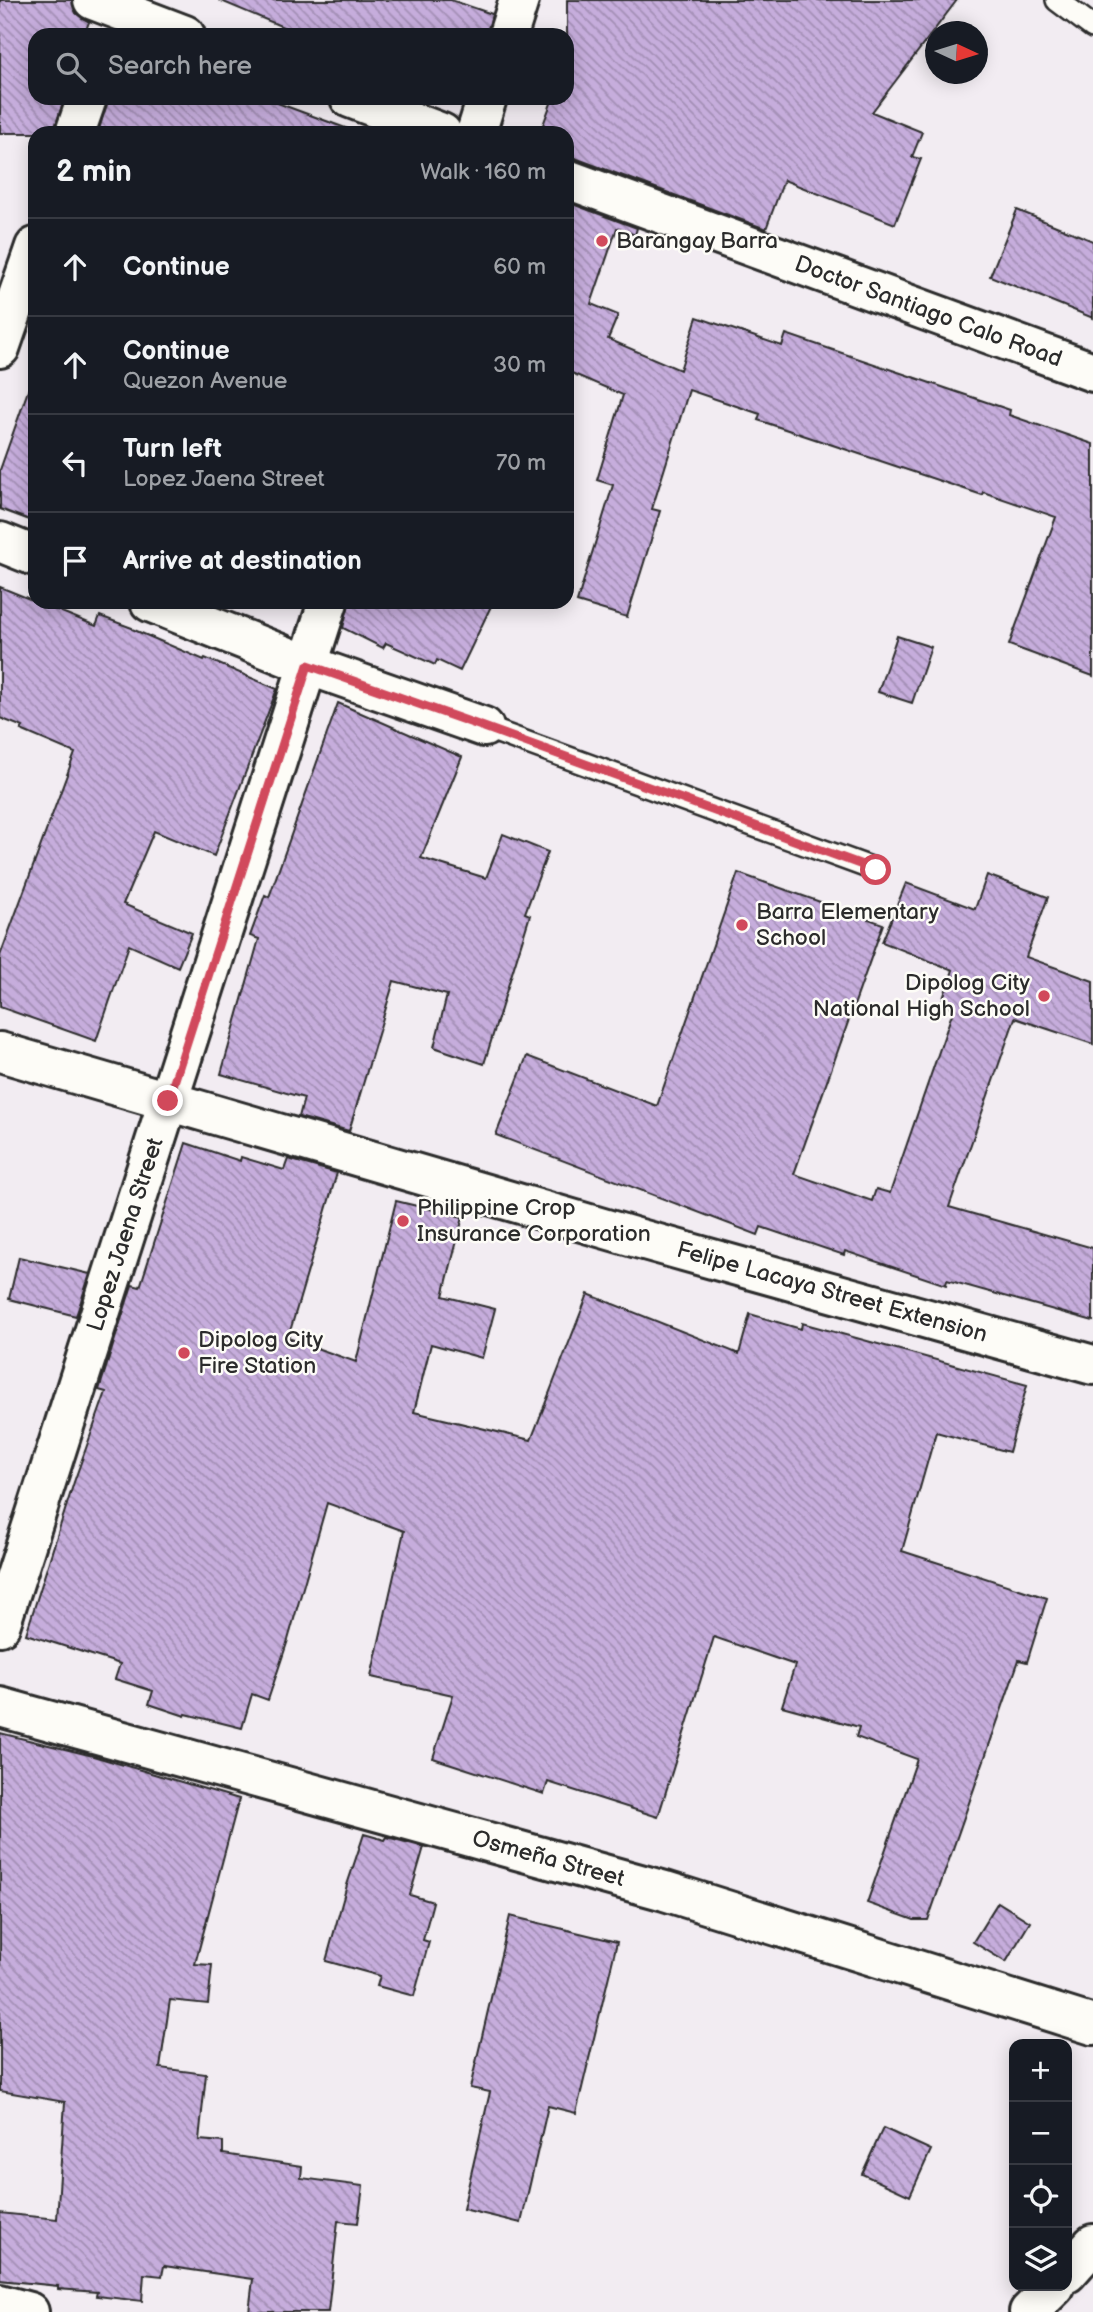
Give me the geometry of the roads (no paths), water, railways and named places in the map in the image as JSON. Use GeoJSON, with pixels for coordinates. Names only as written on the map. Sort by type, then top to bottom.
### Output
{"type":"FeatureCollection","features":[{"type":"Feature","properties":{"kind":"street"},"geometry":{"type":"LineString","coordinates":[[510,28],[519,0]]}},
{"type":"Feature","properties":{"kind":"street"},"geometry":{"type":"LineString","coordinates":[[110,11],[163,28]]}},
{"type":"Feature","properties":{"kind":"street"},"geometry":{"type":"LineString","coordinates":[[77,126],[85,105]]}},
{"type":"Feature","properties":{"kind":"street"},"geometry":{"type":"LineString","coordinates":[[368,105],[424,126]]}},
{"type":"Feature","properties":{"kind":"street"},"geometry":{"type":"LineString","coordinates":[[478,126],[485,105]]}},
{"type":"Feature","properties":{"kind":"street","name":"Doctor Santiago Calo Road"},"geometry":{"type":"LineString","coordinates":[[574,182],[1093,372]]}},
{"type":"Feature","properties":{"kind":"street"},"geometry":{"type":"LineString","coordinates":[[0,348],[28,267]]}},
{"type":"Feature","properties":{"kind":"street"},"geometry":{"type":"LineString","coordinates":[[0,542],[28,553]]}},
{"type":"Feature","properties":{"kind":"street"},"geometry":{"type":"LineString","coordinates":[[168,609],[308,665],[484,727]]}},
{"type":"Feature","properties":{"kind":"street","name":"Lopez Jaena Street"},"geometry":{"type":"LineString","coordinates":[[0,1626],[326,609]]}},
{"type":"Feature","properties":{"kind":"street","name":"Felipe Lacaya Street Extension"},"geometry":{"type":"LineString","coordinates":[[0,1052],[637,1238],[1093,1365]]}},
{"type":"Feature","properties":{"kind":"street","name":"Osmeña Street"},"geometry":{"type":"LineString","coordinates":[[0,1707],[665,1891],[1093,2025]]}},
{"type":"Feature","properties":{"kind":"street"},"geometry":{"type":"LineString","coordinates":[[1072,2267],[1093,2244]]}},
{"type":"Feature","properties":{"kind":"street"},"geometry":{"type":"LineString","coordinates":[[1029,2312],[1050,2291]]}},
{"type":"Feature","properties":{"kind":"street"},"geometry":{"type":"LineString","coordinates":[[0,2304],[29,2312]]}},
{"type":"Feature","properties":{"kind":"lane"},"geometry":{"type":"LineString","coordinates":[[1056,0],[1093,27]]}},
{"type":"Feature","properties":{"kind":"lane"},"geometry":{"type":"LineString","coordinates":[[484,727],[876,870]]}},
{"type":"Feature","properties":{"kind":"place","name":"Barangay Barra"},"geometry":{"type":"Point","coordinates":[602,241]}},
{"type":"Feature","properties":{"kind":"place","name":"Barra Elementary School"},"geometry":{"type":"Point","coordinates":[742,925]}},
{"type":"Feature","properties":{"kind":"place","name":"Dipolog City National High School"},"geometry":{"type":"Point","coordinates":[1044,996]}},
{"type":"Feature","properties":{"kind":"place","name":"Philippine Crop Insurance Corporation"},"geometry":{"type":"Point","coordinates":[403,1221]}},
{"type":"Feature","properties":{"kind":"place","name":"Dipolog City Fire Station"},"geometry":{"type":"Point","coordinates":[184,1353]}}]}
